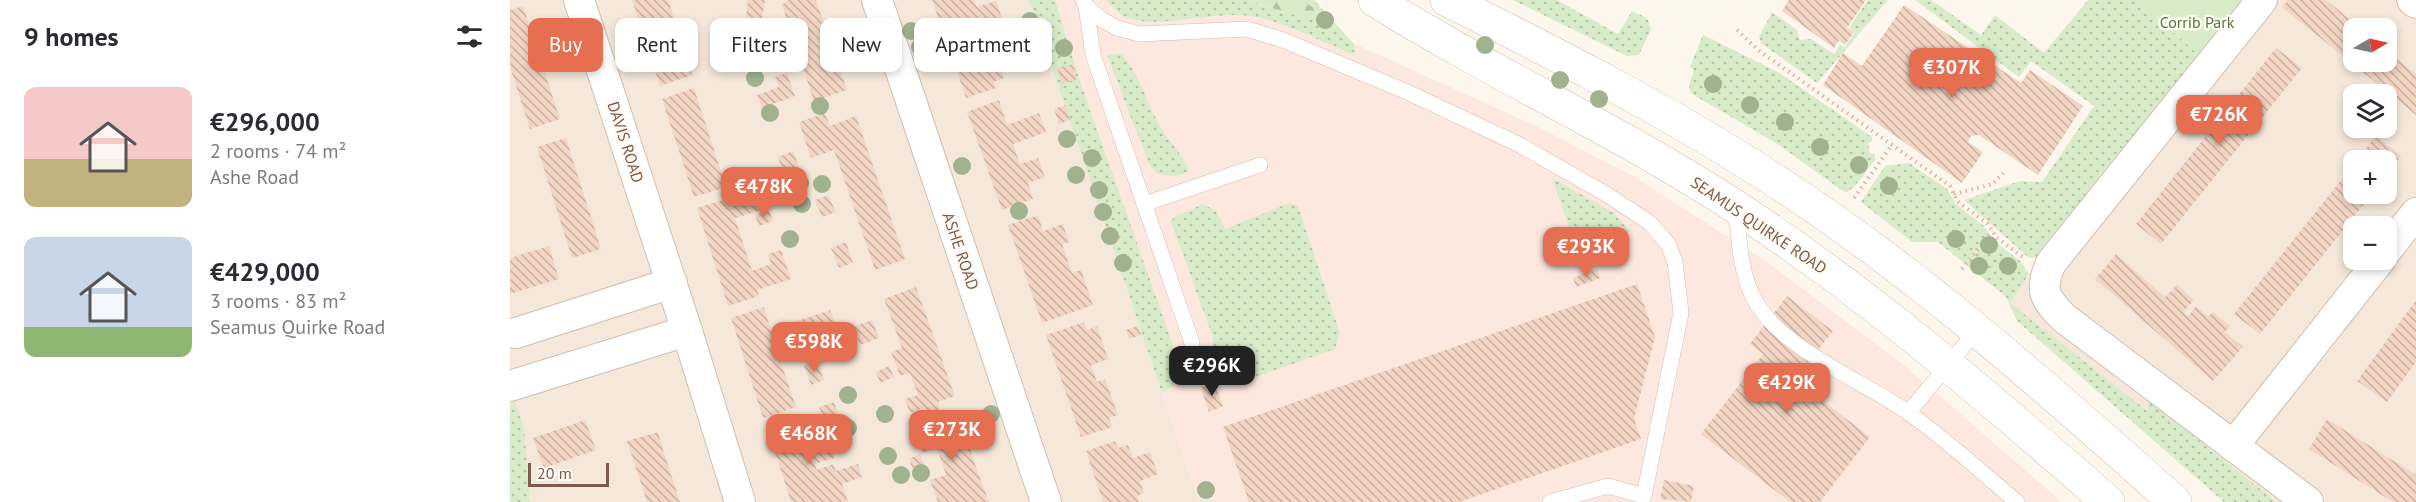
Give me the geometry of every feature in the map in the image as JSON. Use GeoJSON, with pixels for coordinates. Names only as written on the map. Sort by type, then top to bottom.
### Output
{"type":"FeatureCollection","features":[{"type":"Feature","properties":{"kind":"main road","name":"SEAMUS QUIRKE ROAD"},"geometry":{"type":"LineString","coordinates":[[1375,0],[1498,72],[1630,142],[1810,256],[1949,365],[2108,502]]}},
{"type":"Feature","properties":{"kind":"main road"},"geometry":{"type":"LineString","coordinates":[[1447,0],[1650,104],[1758,170],[1864,244],[1976,331],[2042,384],[2175,502]]}},
{"type":"Feature","properties":{"kind":"street","name":"DAVIS ROAD"},"geometry":{"type":"LineString","coordinates":[[579,0],[672,284],[740,502]]}},
{"type":"Feature","properties":{"kind":"street","name":"ASHE ROAD"},"geometry":{"type":"LineString","coordinates":[[876,0],[1046,502]]}},
{"type":"Feature","properties":{"kind":"street"},"geometry":{"type":"LineString","coordinates":[[2262,0],[2051,263],[2044,279],[2044,293],[2051,305],[2064,318],[2308,502]]}},
{"type":"Feature","properties":{"kind":"street"},"geometry":{"type":"LineString","coordinates":[[2412,0],[2416,3]]}},
{"type":"Feature","properties":{"kind":"street"},"geometry":{"type":"LineString","coordinates":[[2397,237],[2416,213]]}},
{"type":"Feature","properties":{"kind":"street"},"geometry":{"type":"LineString","coordinates":[[2233,446],[2372,270]]}},
{"type":"Feature","properties":{"kind":"street"},"geometry":{"type":"LineString","coordinates":[[516,333],[672,284]]}},
{"type":"Feature","properties":{"kind":"street"},"geometry":{"type":"LineString","coordinates":[[510,386],[687,331]]}},
{"type":"Feature","properties":{"kind":"lane"},"geometry":{"type":"LineString","coordinates":[[1085,3],[1093,55],[1192,343],[1192,377]]}},
{"type":"Feature","properties":{"kind":"lane"},"geometry":{"type":"LineString","coordinates":[[1085,3],[1117,28],[1139,34],[1247,29],[1283,40],[1405,91],[1528,149],[1625,206],[1658,231],[1668,244],[1675,262],[1681,313],[1644,496],[1608,486],[1550,502]]}},
{"type":"Feature","properties":{"kind":"lane"},"geometry":{"type":"LineString","coordinates":[[1144,204],[1260,165]]}},
{"type":"Feature","properties":{"kind":"lane"},"geometry":{"type":"LineString","coordinates":[[1735,207],[1744,272],[1752,296],[1769,320],[1813,356],[1908,413],[2018,502]]}},
{"type":"Feature","properties":{"kind":"lane"},"geometry":{"type":"LineString","coordinates":[[1908,413],[1976,331]]}},
{"type":"Feature","properties":{"kind":"path"},"geometry":{"type":"LineString","coordinates":[[1737,30],[1758,50],[1950,186],[1957,201],[1988,224],[1992,231],[2027,261]]}},
{"type":"Feature","properties":{"kind":"path"},"geometry":{"type":"LineString","coordinates":[[1852,201],[1892,146]]}},
{"type":"Feature","properties":{"kind":"path"},"geometry":{"type":"LineString","coordinates":[[1954,194],[1993,184],[2003,173]]}},
{"type":"Feature","properties":{"kind":"path"},"geometry":{"type":"LineString","coordinates":[[1962,269],[1992,231]]}},
{"type":"Feature","properties":{"kind":"shaded area"},"geometry":{"type":"Polygon","coordinates":[[[510,0],[1029,0],[1035,18],[914,18],[914,72],[1052,72],[1052,68],[1199,502],[530,502],[510,389],[510,0]]]}},
{"type":"Feature","properties":{"kind":"shaded area"},"geometry":{"type":"Polygon","coordinates":[[[1029,0],[1258,0],[1534,125],[1633,176],[1767,262],[1905,366],[2062,502],[1199,502],[1052,68],[1052,18],[1035,18],[1029,0]]]}},
{"type":"Feature","properties":{"kind":"shaded area","name":"Corrib Park"},"geometry":{"type":"Polygon","coordinates":[[[2244,0],[2416,0],[2416,502],[2224,502],[2010,303],[2029,274],[2244,0]]]}},
{"type":"Feature","properties":{"kind":"green space"},"geometry":{"type":"Polygon","coordinates":[[[1029,0],[1055,0],[1082,87],[1173,345],[1175,363],[1173,386],[1162,393],[1052,68],[1052,18],[1035,18],[1029,0]]]}},
{"type":"Feature","properties":{"kind":"green space"},"geometry":{"type":"Polygon","coordinates":[[[1106,0],[1247,0],[1282,12],[1318,11],[1302,0],[1314,0],[1354,44],[1355,55],[1290,27],[1251,16],[1144,21],[1124,16],[1106,0]]]}},
{"type":"Feature","properties":{"kind":"green space"},"geometry":{"type":"Polygon","coordinates":[[[1247,0],[1302,0],[1318,11],[1318,15],[1313,19],[1303,18],[1247,0]]]}},
{"type":"Feature","properties":{"kind":"green space"},"geometry":{"type":"Polygon","coordinates":[[[1513,0],[1557,0],[1618,34],[1632,11],[1647,18],[1651,29],[1639,55],[1627,56],[1513,0]]]}},
{"type":"Feature","properties":{"kind":"green space"},"geometry":{"type":"Polygon","coordinates":[[[1868,0],[1888,0],[1817,83],[1762,44],[1759,37],[1772,12],[1797,30],[1800,40],[1811,39],[1834,54],[1840,45],[1845,47],[1855,32],[1849,28],[1868,0]]]}},
{"type":"Feature","properties":{"kind":"green space"},"geometry":{"type":"Polygon","coordinates":[[[1915,0],[1931,0],[1981,35],[1995,15],[2044,53],[2088,0],[2138,0],[2200,56],[2042,257],[2029,258],[1964,200],[2020,181],[2042,182],[2094,106],[2031,61],[2019,77],[1915,0]]]}},
{"type":"Feature","properties":{"kind":"green space","name":"Corrib Park"},"geometry":{"type":"Polygon","coordinates":[[[2138,0],[2244,0],[2200,56],[2138,0]]]}},
{"type":"Feature","properties":{"kind":"green space"},"geometry":{"type":"Polygon","coordinates":[[[1703,35],[1778,72],[1872,137],[1872,141],[1868,143],[1870,154],[1874,153],[1875,160],[1855,186],[1847,192],[1843,191],[1776,143],[1692,94],[1689,86],[1694,70],[1690,67],[1703,35]]]}},
{"type":"Feature","properties":{"kind":"green space"},"geometry":{"type":"Polygon","coordinates":[[[1122,54],[1139,81],[1161,128],[1189,171],[1176,176],[1165,175],[1156,173],[1149,164],[1107,55],[1122,54]]]}},
{"type":"Feature","properties":{"kind":"green space"},"geometry":{"type":"Polygon","coordinates":[[[1909,163],[1947,189],[1956,204],[1984,226],[1994,241],[2020,261],[2029,274],[2010,303],[2147,411],[2149,400],[2276,502],[2224,502],[2017,321],[2006,297],[1938,242],[1912,242],[1861,202],[1885,166],[1909,163]]]}},
{"type":"Feature","properties":{"kind":"green space"},"geometry":{"type":"Polygon","coordinates":[[[1552,178],[1614,213],[1629,231],[1577,250],[1552,178]]]}},
{"type":"Feature","properties":{"kind":"green space"},"geometry":{"type":"Polygon","coordinates":[[[1289,203],[1298,206],[1340,333],[1335,349],[1244,381],[1246,365],[1211,377],[1213,337],[1171,222],[1174,217],[1203,204],[1216,211],[1225,229],[1289,203]]]}},
{"type":"Feature","properties":{"kind":"green space"},"geometry":{"type":"Polygon","coordinates":[[[510,389],[524,427],[530,502],[510,502],[510,389]]]}},
{"type":"Feature","properties":{"kind":"building"},"geometry":{"type":"Polygon","coordinates":[[[632,0],[668,0],[674,18],[638,18],[632,0]]]}},
{"type":"Feature","properties":{"kind":"building"},"geometry":{"type":"Polygon","coordinates":[[[748,0],[765,0],[762,18],[746,17],[748,0]]]}},
{"type":"Feature","properties":{"kind":"building"},"geometry":{"type":"Polygon","coordinates":[[[788,0],[816,0],[822,18],[820,18],[820,72],[841,72],[847,90],[814,101],[804,72],[808,72],[808,18],[786,18],[782,5],[788,0]]]}},
{"type":"Feature","properties":{"kind":"building"},"geometry":{"type":"Polygon","coordinates":[[[932,0],[974,0],[977,7],[996,1],[1002,18],[938,18],[932,0]]]}},
{"type":"Feature","properties":{"kind":"building"},"geometry":{"type":"Polygon","coordinates":[[[1789,0],[1866,0],[1847,28],[1854,32],[1845,45],[1839,40],[1834,48],[1782,11],[1789,0]]]}},
{"type":"Feature","properties":{"kind":"building"},"geometry":{"type":"Polygon","coordinates":[[[2288,0],[2326,0],[2348,18],[2343,18],[2343,56],[2282,7],[2288,0]]]}},
{"type":"Feature","properties":{"kind":"building"},"geometry":{"type":"Polygon","coordinates":[[[1904,5],[2021,83],[2030,70],[2083,106],[2038,175],[1979,135],[1971,136],[1968,142],[1983,152],[1962,183],[1823,85],[1843,53],[1862,66],[1904,5]]]}},
{"type":"Feature","properties":{"kind":"building"},"geometry":{"type":"Polygon","coordinates":[[[523,6],[528,21],[528,72],[545,72],[560,119],[530,129],[510,67],[510,10],[523,6]]]}},
{"type":"Feature","properties":{"kind":"building"},"geometry":{"type":"Polygon","coordinates":[[[2276,48],[2302,68],[2161,244],[2136,224],[2276,48]]]}},
{"type":"Feature","properties":{"kind":"building"},"geometry":{"type":"Polygon","coordinates":[[[2397,59],[2416,74],[2416,115],[2397,100],[2397,84],[2378,84],[2363,72],[2397,72],[2397,59]]]}},
{"type":"Feature","properties":{"kind":"building"},"geometry":{"type":"Polygon","coordinates":[[[1073,64],[1077,79],[1062,84],[1057,68],[1073,64]]]}},
{"type":"Feature","properties":{"kind":"building"},"geometry":{"type":"Polygon","coordinates":[[[655,72],[691,72],[692,75],[660,86],[655,72]]]}},
{"type":"Feature","properties":{"kind":"building"},"geometry":{"type":"Polygon","coordinates":[[[957,72],[1002,72],[1004,78],[994,82],[996,88],[966,98],[957,72]]]}},
{"type":"Feature","properties":{"kind":"building"},"geometry":{"type":"Polygon","coordinates":[[[787,73],[795,96],[762,108],[757,95],[779,87],[775,77],[787,73]]]}},
{"type":"Feature","properties":{"kind":"building"},"geometry":{"type":"Polygon","coordinates":[[[694,88],[726,187],[694,197],[662,99],[694,88]]]}},
{"type":"Feature","properties":{"kind":"building"},"geometry":{"type":"Polygon","coordinates":[[[999,100],[1007,125],[1039,113],[1046,132],[1013,144],[1020,164],[1038,158],[1045,177],[1028,183],[1033,199],[1002,210],[967,112],[999,100]]]}},
{"type":"Feature","properties":{"kind":"building"},"geometry":{"type":"Polygon","coordinates":[[[1065,105],[1070,120],[1059,124],[1054,109],[1065,105]]]}},
{"type":"Feature","properties":{"kind":"building"},"geometry":{"type":"Polygon","coordinates":[[[825,113],[830,126],[856,116],[905,259],[875,270],[834,150],[811,158],[799,122],[825,113]]]}},
{"type":"Feature","properties":{"kind":"building"},"geometry":{"type":"Polygon","coordinates":[[[566,138],[601,249],[572,258],[537,147],[566,138]]]}},
{"type":"Feature","properties":{"kind":"building"},"geometry":{"type":"Polygon","coordinates":[[[2374,138],[2378,138],[2394,150],[2364,150],[2374,138]]]}},
{"type":"Feature","properties":{"kind":"building"},"geometry":{"type":"Polygon","coordinates":[[[793,151],[801,173],[785,179],[778,157],[793,151]]]}},
{"type":"Feature","properties":{"kind":"building"},"geometry":{"type":"Polygon","coordinates":[[[2343,178],[2343,204],[2364,204],[2354,216],[2343,216],[2343,230],[2260,334],[2234,314],[2343,178]]]}},
{"type":"Feature","properties":{"kind":"building"},"geometry":{"type":"Polygon","coordinates":[[[757,195],[762,210],[735,218],[752,271],[771,264],[768,254],[781,250],[791,279],[757,290],[759,296],[728,306],[697,208],[728,198],[730,204],[757,195]]]}},
{"type":"Feature","properties":{"kind":"building"},"geometry":{"type":"Polygon","coordinates":[[[828,195],[836,212],[822,217],[815,200],[828,195]]]}},
{"type":"Feature","properties":{"kind":"building"},"geometry":{"type":"Polygon","coordinates":[[[769,210],[773,221],[759,226],[755,215],[769,210]]]}},
{"type":"Feature","properties":{"kind":"building"},"geometry":{"type":"Polygon","coordinates":[[[1038,215],[1043,231],[1063,224],[1069,242],[1062,244],[1072,273],[1081,270],[1093,305],[1042,323],[1008,225],[1038,215]]]}},
{"type":"Feature","properties":{"kind":"building"},"geometry":{"type":"Polygon","coordinates":[[[846,242],[853,263],[839,268],[831,248],[846,242]]]}},
{"type":"Feature","properties":{"kind":"building"},"geometry":{"type":"Polygon","coordinates":[[[549,246],[559,279],[510,294],[510,258],[549,246]]]}},
{"type":"Feature","properties":{"kind":"building"},"geometry":{"type":"Polygon","coordinates":[[[2116,254],[2165,297],[2177,285],[2194,300],[2183,312],[2188,317],[2196,306],[2208,317],[2213,312],[2230,326],[2225,332],[2243,347],[2213,381],[2095,279],[2116,254]]]}},
{"type":"Feature","properties":{"kind":"building"},"geometry":{"type":"Polygon","coordinates":[[[1597,269],[1600,278],[1576,287],[1573,278],[1597,269]]]}},
{"type":"Feature","properties":{"kind":"building"},"geometry":{"type":"Polygon","coordinates":[[[1637,284],[1655,337],[1634,419],[1641,439],[1459,502],[1249,502],[1223,427],[1637,284]]]}},
{"type":"Feature","properties":{"kind":"building"},"geometry":{"type":"Polygon","coordinates":[[[916,287],[955,396],[938,402],[940,409],[927,414],[925,407],[910,413],[905,399],[918,395],[910,373],[900,376],[891,352],[902,348],[884,299],[916,287]]]}},
{"type":"Feature","properties":{"kind":"building"},"geometry":{"type":"Polygon","coordinates":[[[1787,296],[1833,331],[1795,379],[1870,437],[1820,502],[1790,502],[1701,434],[1763,354],[1750,344],[1787,296]]]}},
{"type":"Feature","properties":{"kind":"building"},"geometry":{"type":"Polygon","coordinates":[[[2416,300],[2416,362],[2387,402],[2357,381],[2416,300]]]}},
{"type":"Feature","properties":{"kind":"building"},"geometry":{"type":"Polygon","coordinates":[[[764,307],[771,330],[830,310],[835,323],[813,331],[814,335],[776,348],[796,407],[763,418],[731,318],[764,307]]]}},
{"type":"Feature","properties":{"kind":"building"},"geometry":{"type":"Polygon","coordinates":[[[872,320],[879,338],[860,345],[853,327],[872,320]]]}},
{"type":"Feature","properties":{"kind":"building"},"geometry":{"type":"Polygon","coordinates":[[[1084,322],[1087,330],[1097,326],[1108,359],[1091,365],[1097,382],[1105,379],[1118,415],[1109,418],[1112,427],[1081,437],[1046,335],[1084,322]]]}},
{"type":"Feature","properties":{"kind":"building"},"geometry":{"type":"Polygon","coordinates":[[[1138,326],[1141,335],[1129,339],[1126,330],[1138,326]]]}},
{"type":"Feature","properties":{"kind":"building"},"geometry":{"type":"Polygon","coordinates":[[[817,361],[824,380],[811,385],[804,365],[817,361]]]}},
{"type":"Feature","properties":{"kind":"building"},"geometry":{"type":"Polygon","coordinates":[[[889,366],[894,377],[880,383],[876,372],[889,366]]]}},
{"type":"Feature","properties":{"kind":"building"},"geometry":{"type":"Polygon","coordinates":[[[1214,383],[1223,406],[1209,412],[1201,388],[1214,383]]]}},
{"type":"Feature","properties":{"kind":"building"},"geometry":{"type":"Polygon","coordinates":[[[834,402],[839,416],[824,421],[819,407],[834,402]]]}},
{"type":"Feature","properties":{"kind":"building"},"geometry":{"type":"Polygon","coordinates":[[[958,412],[989,502],[938,502],[930,480],[946,475],[937,448],[922,453],[913,428],[958,412]]]}},
{"type":"Feature","properties":{"kind":"building"},"geometry":{"type":"Polygon","coordinates":[[[799,417],[807,441],[828,434],[835,458],[815,464],[817,470],[833,464],[836,471],[858,464],[862,477],[842,484],[848,502],[791,502],[767,427],[799,417]]]}},
{"type":"Feature","properties":{"kind":"building"},"geometry":{"type":"Polygon","coordinates":[[[2327,419],[2416,475],[2416,502],[2393,502],[2309,449],[2327,419]]]}},
{"type":"Feature","properties":{"kind":"building"},"geometry":{"type":"Polygon","coordinates":[[[585,420],[596,450],[544,468],[533,438],[585,420]]]}},
{"type":"Feature","properties":{"kind":"building"},"geometry":{"type":"Polygon","coordinates":[[[658,432],[680,502],[647,502],[627,441],[658,432]]]}},
{"type":"Feature","properties":{"kind":"building"},"geometry":{"type":"Polygon","coordinates":[[[1115,441],[1118,448],[1128,445],[1133,458],[1150,452],[1158,474],[1140,481],[1144,493],[1137,496],[1139,502],[1103,502],[1086,451],[1115,441]]]}},
{"type":"Feature","properties":{"kind":"building"},"geometry":{"type":"Polygon","coordinates":[[[920,455],[924,464],[912,468],[909,458],[920,455]]]}},
{"type":"Feature","properties":{"kind":"building"},"geometry":{"type":"Polygon","coordinates":[[[1664,480],[1694,486],[1691,502],[1660,499],[1664,480]]]}}]}
